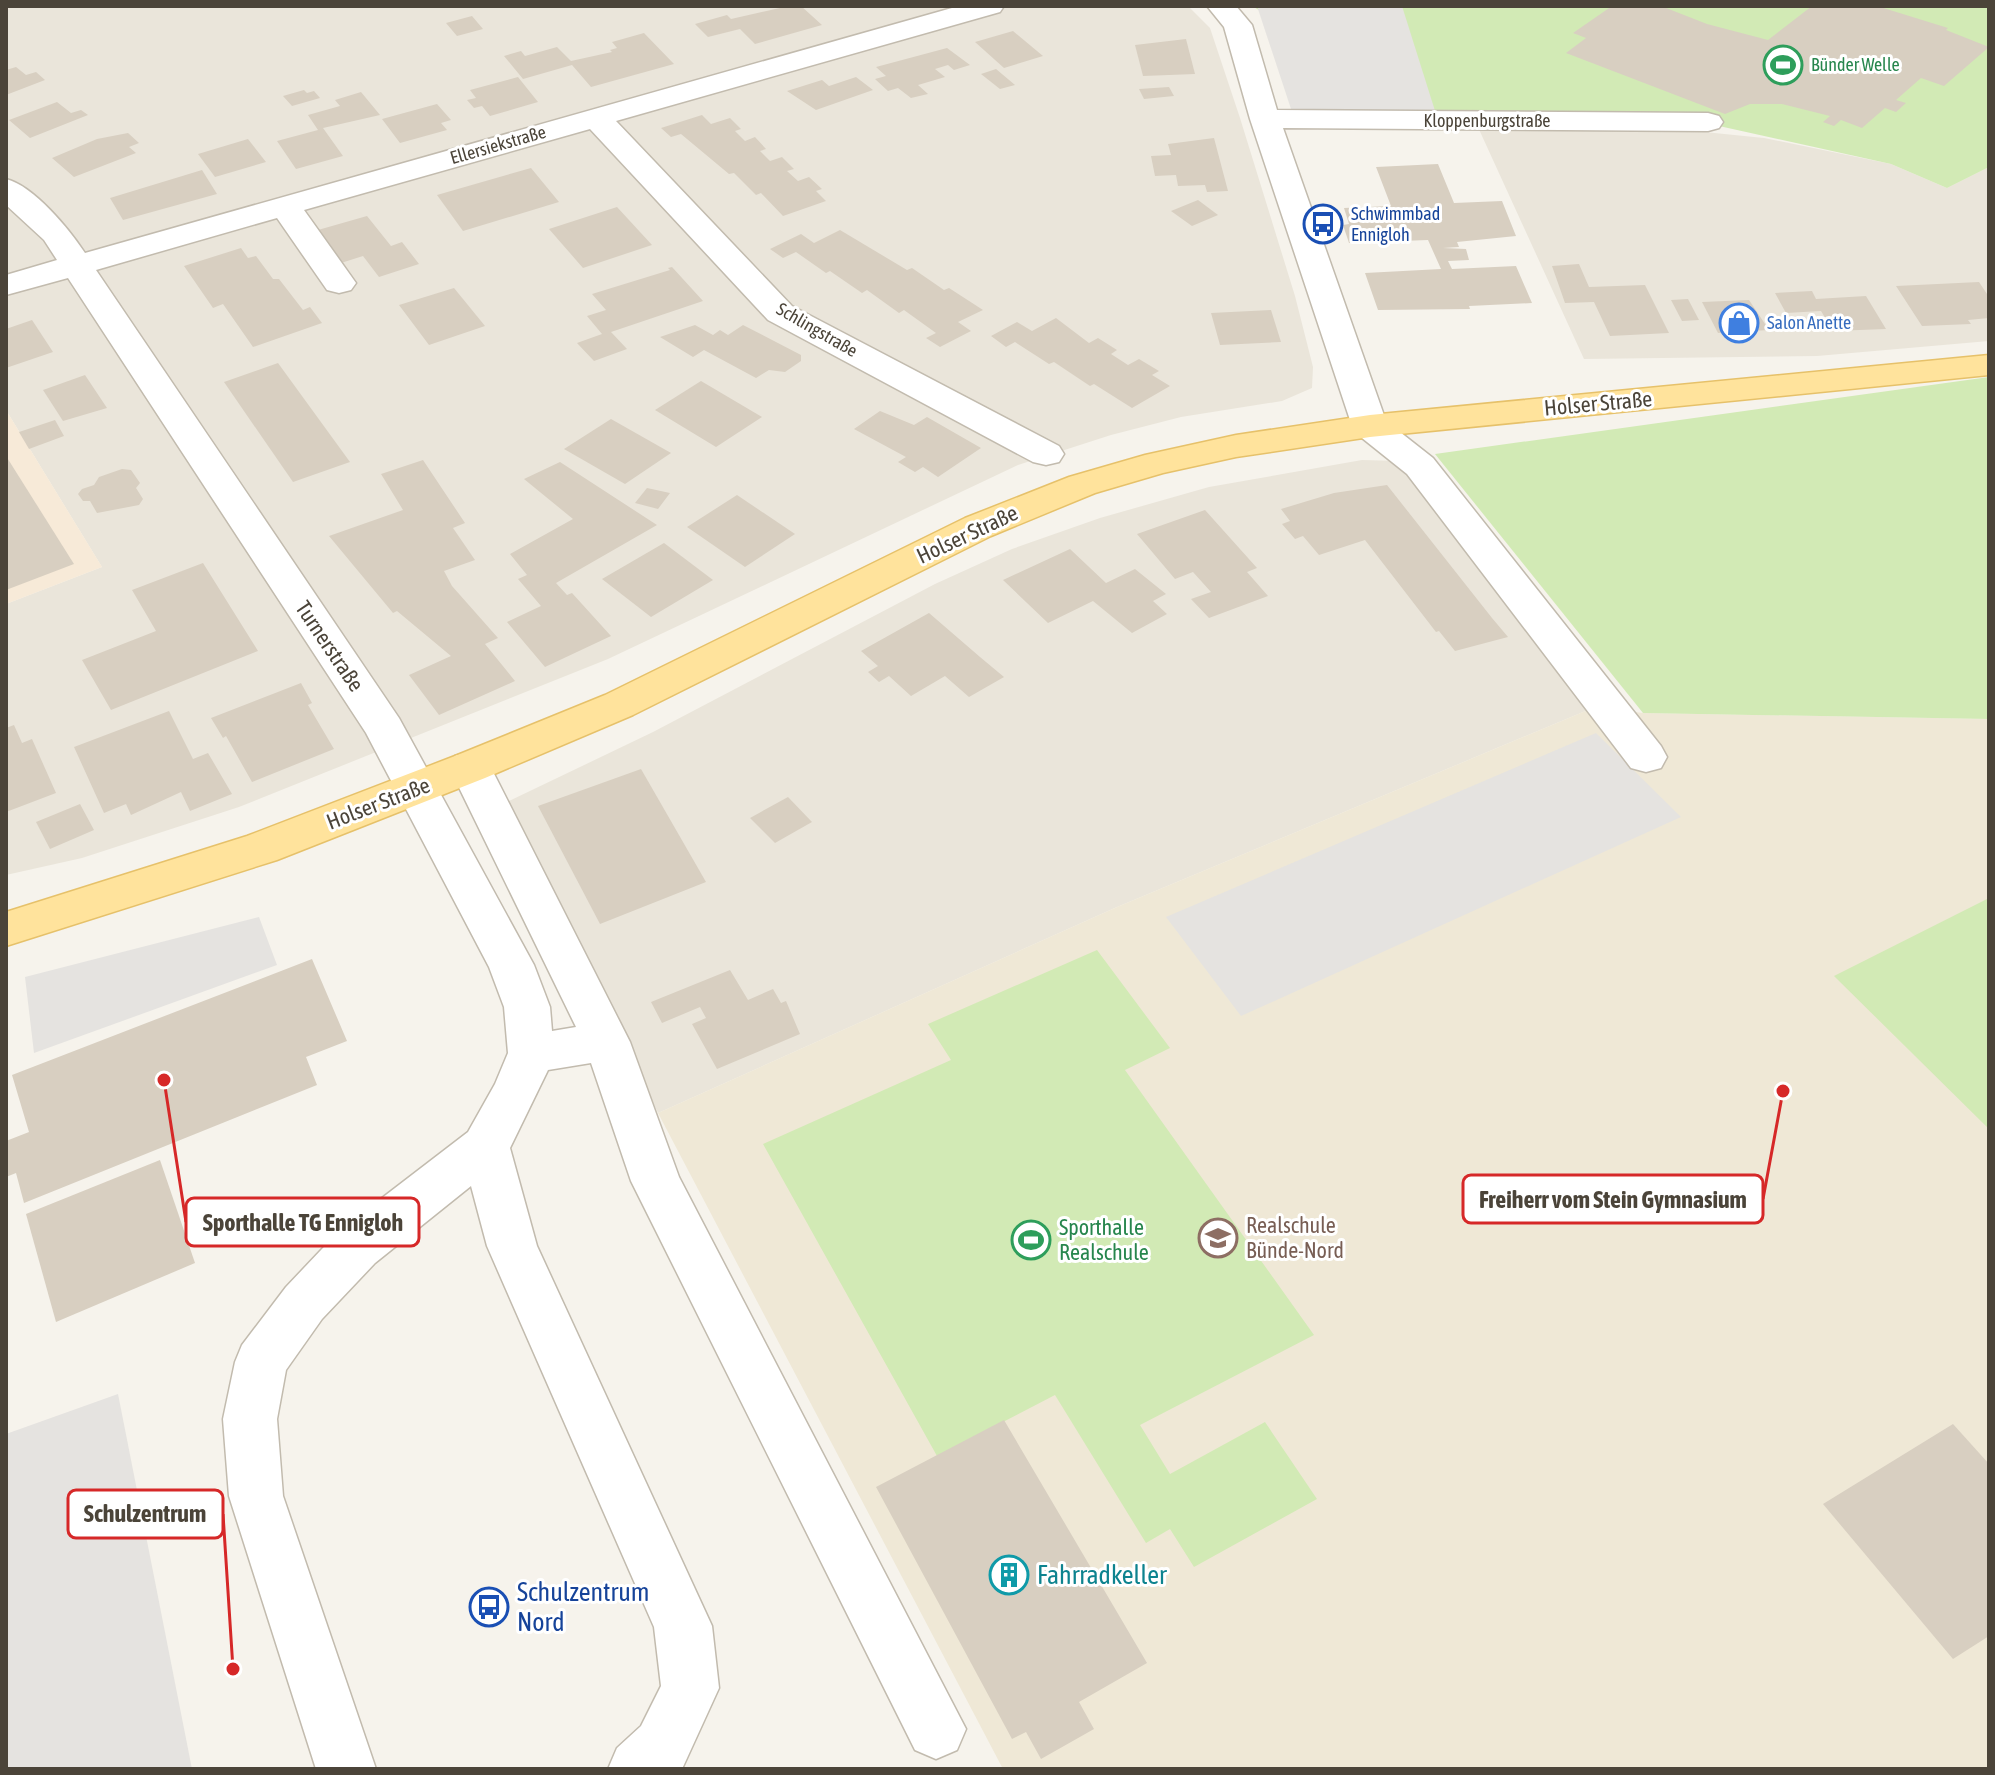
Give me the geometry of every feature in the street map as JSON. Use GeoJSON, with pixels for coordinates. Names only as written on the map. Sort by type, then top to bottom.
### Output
{"type":"FeatureCollection","features":[{"type":"Feature","properties":{"kind":"main road","name":"Holser Straße"},"geometry":{"type":"LineString","coordinates":[[6,929],[262,848],[417,789],[619,705],[978,527],[1082,485],[1158,463],[1236,446],[1370,426],[1989,365]]}},
{"type":"Feature","properties":{"kind":"street","name":"Ellersiekstraße"},"geometry":{"type":"LineString","coordinates":[[6,285],[990,6]]}},
{"type":"Feature","properties":{"kind":"street"},"geometry":{"type":"LineString","coordinates":[[1221,6],[1238,25],[1265,119],[1370,426],[1420,466],[1646,757]]}},
{"type":"Feature","properties":{"kind":"street","name":"Schlingstraße"},"geometry":{"type":"LineString","coordinates":[[595,117],[780,313],[1046,454]]}},
{"type":"Feature","properties":{"kind":"street","name":"Kloppenburgstraße"},"geometry":{"type":"LineString","coordinates":[[1265,119],[1708,122]]}},
{"type":"Feature","properties":{"kind":"street","name":"Turnerstraße"},"geometry":{"type":"LineString","coordinates":[[6,188],[56,234],[384,728],[511,965],[527,1007],[531,1053],[517,1089],[485,1147]]}},
{"type":"Feature","properties":{"kind":"street"},"geometry":{"type":"LineString","coordinates":[[284,205],[339,283]]}},
{"type":"Feature","properties":{"kind":"street"},"geometry":{"type":"LineString","coordinates":[[470,767],[607,1042],[656,1181],[936,1729]]}},
{"type":"Feature","properties":{"kind":"street"},"geometry":{"type":"LineString","coordinates":[[531,1053],[607,1042]]}},
{"type":"Feature","properties":{"kind":"street"},"geometry":{"type":"LineString","coordinates":[[346,1769],[256,1496],[250,1419],[261,1362],[304,1303],[357,1247],[485,1147],[512,1246],[683,1626],[690,1688],[662,1747],[638,1769]]}},
{"type":"Feature","properties":{"kind":"shaded area"},"geometry":{"type":"Polygon","coordinates":[[[6,6],[1188,6],[1210,28],[1240,118],[1295,296],[1313,367],[1312,388],[1282,401],[1181,417],[1111,435],[1018,465],[608,659],[239,807],[82,858],[6,875],[6,604],[102,567],[6,410],[6,6]]]}},
{"type":"Feature","properties":{"kind":"shaded area"},"geometry":{"type":"Polygon","coordinates":[[[1257,6],[1402,6],[1436,114],[1292,112],[1257,6]]]}},
{"type":"Feature","properties":{"kind":"shaded area"},"geometry":{"type":"Polygon","coordinates":[[[1477,125],[1645,126],[1764,138],[1891,164],[1947,188],[1989,167],[1989,341],[1817,356],[1584,359],[1477,125]]]}},
{"type":"Feature","properties":{"kind":"shaded area"},"geometry":{"type":"Polygon","coordinates":[[[6,410],[102,567],[6,604],[6,410]]]}},
{"type":"Feature","properties":{"kind":"shaded area"},"geometry":{"type":"Polygon","coordinates":[[[1362,460],[1398,461],[1595,707],[1117,907],[658,1113],[562,906],[505,803],[653,732],[935,584],[1012,549],[1100,518],[1209,487],[1362,460]]]}},
{"type":"Feature","properties":{"kind":"shaded area","name":"Realschule Bünde-Nord"},"geometry":{"type":"Polygon","coordinates":[[[1595,707],[1643,713],[1989,719],[1989,1769],[1003,1769],[658,1113],[1117,907],[1595,707]]]}},
{"type":"Feature","properties":{"kind":"shaded area"},"geometry":{"type":"Polygon","coordinates":[[[1596,733],[1681,817],[1241,1016],[1166,917],[1596,733]]]}},
{"type":"Feature","properties":{"kind":"shaded area"},"geometry":{"type":"Polygon","coordinates":[[[259,917],[277,965],[34,1053],[25,977],[259,917]]]}},
{"type":"Feature","properties":{"kind":"shaded area"},"geometry":{"type":"Polygon","coordinates":[[[118,1394],[192,1769],[6,1769],[6,1434],[118,1394]]]}},
{"type":"Feature","properties":{"kind":"green space"},"geometry":{"type":"Polygon","coordinates":[[[1252,6],[1989,6],[1989,167],[1947,188],[1891,164],[1719,126],[1436,114],[1252,6]]]}},
{"type":"Feature","properties":{"kind":"green space"},"geometry":{"type":"Polygon","coordinates":[[[1989,377],[1989,719],[1643,713],[1435,454],[1989,377]]]}},
{"type":"Feature","properties":{"kind":"green space"},"geometry":{"type":"Polygon","coordinates":[[[1989,898],[1989,1129],[1834,976],[1989,898]]]}},
{"type":"Feature","properties":{"kind":"green space","name":"Sporthalle Realschule"},"geometry":{"type":"Polygon","coordinates":[[[1097,950],[1170,1048],[1125,1070],[1314,1335],[1140,1425],[1170,1474],[1265,1422],[1317,1499],[1194,1567],[1170,1529],[1146,1543],[1055,1395],[937,1456],[763,1144],[951,1060],[928,1024],[1097,950]]]}},
{"type":"Feature","properties":{"kind":"building"},"geometry":{"type":"Polygon","coordinates":[[[801,6],[822,25],[755,44],[740,29],[708,37],[695,24],[727,15],[731,19],[801,6]]]}},
{"type":"Feature","properties":{"kind":"building","name":"Bünder Welle"},"geometry":{"type":"Polygon","coordinates":[[[1612,6],[1661,6],[1707,24],[1768,40],[1812,6],[1877,6],[1948,28],[1946,30],[1989,47],[1944,86],[1921,78],[1896,100],[1906,103],[1896,112],[1885,108],[1862,128],[1841,120],[1834,126],[1823,122],[1830,116],[1782,104],[1750,104],[1725,114],[1566,53],[1586,38],[1573,33],[1612,6]]]}},
{"type":"Feature","properties":{"kind":"building"},"geometry":{"type":"Polygon","coordinates":[[[472,16],[483,29],[457,36],[446,23],[472,16]]]}},
{"type":"Feature","properties":{"kind":"building"},"geometry":{"type":"Polygon","coordinates":[[[1013,31],[1043,56],[1004,68],[975,42],[1013,31]]]}},
{"type":"Feature","properties":{"kind":"building"},"geometry":{"type":"Polygon","coordinates":[[[644,33],[674,64],[591,87],[572,65],[523,79],[504,56],[521,51],[525,56],[557,47],[571,61],[612,52],[610,50],[617,48],[612,42],[644,33]]]}},
{"type":"Feature","properties":{"kind":"building"},"geometry":{"type":"Polygon","coordinates":[[[1186,39],[1195,74],[1143,76],[1135,45],[1186,39]]]}},
{"type":"Feature","properties":{"kind":"building"},"geometry":{"type":"Polygon","coordinates":[[[947,48],[970,65],[954,70],[948,65],[935,69],[945,77],[918,85],[928,94],[911,98],[898,88],[888,91],[875,79],[886,76],[876,67],[947,48]]]}},
{"type":"Feature","properties":{"kind":"building"},"geometry":{"type":"Polygon","coordinates":[[[16,67],[26,75],[36,72],[45,80],[6,95],[6,70],[16,67]]]}},
{"type":"Feature","properties":{"kind":"building"},"geometry":{"type":"Polygon","coordinates":[[[996,69],[1015,85],[1000,89],[981,74],[996,69]]]}},
{"type":"Feature","properties":{"kind":"building"},"geometry":{"type":"Polygon","coordinates":[[[518,77],[538,102],[490,116],[482,106],[474,108],[467,100],[476,98],[470,90],[518,77]]]}},
{"type":"Feature","properties":{"kind":"building"},"geometry":{"type":"Polygon","coordinates":[[[856,77],[873,90],[816,110],[787,91],[822,80],[829,86],[856,77]]]}},
{"type":"Feature","properties":{"kind":"building"},"geometry":{"type":"Polygon","coordinates":[[[1169,87],[1174,96],[1144,99],[1139,89],[1169,87]]]}},
{"type":"Feature","properties":{"kind":"building"},"geometry":{"type":"Polygon","coordinates":[[[304,90],[307,93],[314,91],[320,98],[292,106],[283,96],[304,90]]]}},
{"type":"Feature","properties":{"kind":"building"},"geometry":{"type":"Polygon","coordinates":[[[361,92],[380,115],[323,128],[343,156],[296,169],[277,141],[318,130],[308,115],[340,106],[335,100],[361,92]]]}},
{"type":"Feature","properties":{"kind":"building"},"geometry":{"type":"Polygon","coordinates":[[[57,102],[71,113],[81,110],[88,115],[30,138],[9,120],[57,102]]]}},
{"type":"Feature","properties":{"kind":"building"},"geometry":{"type":"Polygon","coordinates":[[[437,104],[451,120],[441,123],[447,130],[400,143],[382,119],[437,104]]]}},
{"type":"Feature","properties":{"kind":"building"},"geometry":{"type":"Polygon","coordinates":[[[702,115],[711,124],[730,118],[741,129],[735,131],[745,141],[755,137],[766,149],[760,151],[770,161],[782,157],[794,169],[787,171],[798,181],[809,177],[822,189],[816,191],[826,201],[783,216],[761,193],[756,195],[734,173],[729,174],[681,134],[671,137],[661,128],[702,115]]]}},
{"type":"Feature","properties":{"kind":"building"},"geometry":{"type":"Polygon","coordinates":[[[128,133],[139,143],[129,147],[136,153],[74,177],[52,158],[97,139],[128,133]]]}},
{"type":"Feature","properties":{"kind":"building"},"geometry":{"type":"Polygon","coordinates":[[[1214,138],[1228,191],[1207,192],[1205,185],[1178,186],[1176,175],[1155,176],[1151,156],[1171,155],[1168,144],[1214,138]]]}},
{"type":"Feature","properties":{"kind":"building"},"geometry":{"type":"Polygon","coordinates":[[[248,139],[266,162],[215,177],[198,154],[248,139]]]}},
{"type":"Feature","properties":{"kind":"building"},"geometry":{"type":"Polygon","coordinates":[[[1438,164],[1454,203],[1502,201],[1516,236],[1457,242],[1459,247],[1443,248],[1466,249],[1469,260],[1448,261],[1452,269],[1516,266],[1532,303],[1469,306],[1470,309],[1378,310],[1365,273],[1441,269],[1428,240],[1349,243],[1343,225],[1349,224],[1344,208],[1391,206],[1376,167],[1438,164]]]}},
{"type":"Feature","properties":{"kind":"building"},"geometry":{"type":"Polygon","coordinates":[[[531,168],[559,202],[463,231],[437,195],[531,168]]]}},
{"type":"Feature","properties":{"kind":"building"},"geometry":{"type":"Polygon","coordinates":[[[202,170],[217,194],[123,220],[110,198],[202,170]]]}},
{"type":"Feature","properties":{"kind":"building"},"geometry":{"type":"Polygon","coordinates":[[[1198,200],[1218,215],[1192,226],[1171,211],[1198,200]]]}},
{"type":"Feature","properties":{"kind":"building"},"geometry":{"type":"Polygon","coordinates":[[[617,207],[652,245],[583,268],[549,229],[617,207]]]}},
{"type":"Feature","properties":{"kind":"building"},"geometry":{"type":"Polygon","coordinates":[[[367,216],[391,246],[402,242],[419,264],[379,277],[363,256],[341,263],[318,230],[367,216]]]}},
{"type":"Feature","properties":{"kind":"building"},"geometry":{"type":"Polygon","coordinates":[[[840,230],[907,270],[912,268],[944,290],[949,288],[983,310],[958,322],[971,331],[940,347],[926,338],[936,333],[904,310],[899,313],[867,290],[862,293],[796,252],[783,258],[770,249],[801,234],[814,243],[840,230]]]}},
{"type":"Feature","properties":{"kind":"building"},"geometry":{"type":"Polygon","coordinates":[[[241,248],[248,258],[256,256],[303,310],[310,307],[322,323],[253,347],[223,304],[213,308],[184,266],[241,248]]]}},
{"type":"Feature","properties":{"kind":"building"},"geometry":{"type":"Polygon","coordinates":[[[1579,264],[1589,287],[1645,285],[1669,333],[1610,336],[1594,302],[1565,303],[1552,266],[1579,264]]]}},
{"type":"Feature","properties":{"kind":"building"},"geometry":{"type":"Polygon","coordinates":[[[672,267],[703,301],[611,332],[627,349],[594,361],[577,343],[602,334],[587,316],[606,310],[592,294],[672,267]]]}},
{"type":"Feature","properties":{"kind":"building"},"geometry":{"type":"Polygon","coordinates":[[[1979,282],[1989,297],[1989,318],[1968,320],[1971,324],[1922,326],[1896,286],[1979,282]]]}},
{"type":"Feature","properties":{"kind":"building"},"geometry":{"type":"Polygon","coordinates":[[[454,288],[485,326],[429,345],[399,305],[454,288]]]}},
{"type":"Feature","properties":{"kind":"building"},"geometry":{"type":"Polygon","coordinates":[[[1812,291],[1816,299],[1866,296],[1886,329],[1833,331],[1821,311],[1786,313],[1775,293],[1812,291]]]}},
{"type":"Feature","properties":{"kind":"building"},"geometry":{"type":"Polygon","coordinates":[[[1688,299],[1699,320],[1682,321],[1671,300],[1688,299]]]}},
{"type":"Feature","properties":{"kind":"building","name":"Salon Anette"},"geometry":{"type":"Polygon","coordinates":[[[1749,300],[1769,330],[1718,333],[1702,302],[1749,300]]]}},
{"type":"Feature","properties":{"kind":"building"},"geometry":{"type":"Polygon","coordinates":[[[1271,310],[1281,342],[1220,345],[1211,313],[1271,310]]]}},
{"type":"Feature","properties":{"kind":"building"},"geometry":{"type":"Polygon","coordinates":[[[1056,318],[1089,343],[1098,338],[1117,350],[1111,354],[1128,365],[1139,359],[1159,371],[1152,375],[1170,386],[1132,408],[1054,362],[1049,364],[1015,342],[1006,347],[991,336],[1017,322],[1032,331],[1056,318]]]}},
{"type":"Feature","properties":{"kind":"building"},"geometry":{"type":"Polygon","coordinates":[[[32,320],[53,352],[6,368],[6,329],[32,320]]]}},
{"type":"Feature","properties":{"kind":"building"},"geometry":{"type":"Polygon","coordinates":[[[695,325],[713,335],[720,330],[728,335],[743,325],[801,355],[801,361],[785,372],[769,370],[756,378],[704,350],[693,357],[660,337],[695,325]]]}},
{"type":"Feature","properties":{"kind":"building"},"geometry":{"type":"Polygon","coordinates":[[[278,363],[350,462],[293,482],[224,382],[278,363]]]}},
{"type":"Feature","properties":{"kind":"building"},"geometry":{"type":"Polygon","coordinates":[[[85,375],[107,408],[63,421],[43,390],[85,375]]]}},
{"type":"Feature","properties":{"kind":"building"},"geometry":{"type":"Polygon","coordinates":[[[701,381],[762,417],[716,447],[655,410],[701,381]]]}},
{"type":"Feature","properties":{"kind":"building"},"geometry":{"type":"Polygon","coordinates":[[[880,411],[914,425],[927,417],[981,448],[938,477],[923,467],[915,472],[898,462],[906,457],[854,429],[880,411]]]}},
{"type":"Feature","properties":{"kind":"building"},"geometry":{"type":"Polygon","coordinates":[[[611,419],[671,453],[625,484],[564,449],[611,419]]]}},
{"type":"Feature","properties":{"kind":"building"},"geometry":{"type":"Polygon","coordinates":[[[55,420],[64,436],[29,449],[19,432],[55,420]]]}},
{"type":"Feature","properties":{"kind":"building"},"geometry":{"type":"Polygon","coordinates":[[[6,456],[74,564],[6,590],[6,456]]]}},
{"type":"Feature","properties":{"kind":"building"},"geometry":{"type":"Polygon","coordinates":[[[423,460],[465,523],[453,528],[475,560],[444,571],[452,586],[498,638],[485,644],[515,681],[439,715],[409,675],[451,656],[397,611],[393,613],[329,536],[403,510],[381,474],[423,460]]]}},
{"type":"Feature","properties":{"kind":"building"},"geometry":{"type":"Polygon","coordinates":[[[560,462],[657,525],[556,583],[567,595],[572,593],[611,636],[545,667],[507,622],[541,606],[518,579],[527,575],[510,554],[573,519],[524,479],[560,462]]]}},
{"type":"Feature","properties":{"kind":"building"},"geometry":{"type":"Polygon","coordinates":[[[122,469],[131,470],[140,483],[136,488],[143,499],[139,505],[97,513],[90,501],[83,501],[78,494],[94,485],[99,477],[122,469]]]}},
{"type":"Feature","properties":{"kind":"building"},"geometry":{"type":"Polygon","coordinates":[[[1387,485],[1508,637],[1455,651],[1439,631],[1436,632],[1365,540],[1319,555],[1303,536],[1295,539],[1282,524],[1290,521],[1281,509],[1334,493],[1387,485]]]}},
{"type":"Feature","properties":{"kind":"building"},"geometry":{"type":"Polygon","coordinates":[[[647,488],[670,493],[658,509],[635,503],[647,488]]]}},
{"type":"Feature","properties":{"kind":"building"},"geometry":{"type":"Polygon","coordinates":[[[737,495],[795,534],[745,567],[687,527],[737,495]]]}},
{"type":"Feature","properties":{"kind":"building"},"geometry":{"type":"Polygon","coordinates":[[[1205,510],[1257,568],[1247,572],[1268,596],[1209,618],[1191,599],[1211,592],[1193,572],[1175,579],[1137,534],[1205,510]]]}},
{"type":"Feature","properties":{"kind":"building"},"geometry":{"type":"Polygon","coordinates":[[[664,543],[713,580],[651,617],[602,579],[664,543]]]}},
{"type":"Feature","properties":{"kind":"building"},"geometry":{"type":"Polygon","coordinates":[[[1070,549],[1106,583],[1135,569],[1166,594],[1153,601],[1167,614],[1132,633],[1093,601],[1048,623],[1003,580],[1070,549]]]}},
{"type":"Feature","properties":{"kind":"building"},"geometry":{"type":"Polygon","coordinates":[[[203,563],[258,651],[111,710],[82,660],[156,631],[132,590],[203,563]]]}},
{"type":"Feature","properties":{"kind":"building"},"geometry":{"type":"Polygon","coordinates":[[[929,613],[1004,677],[969,697],[945,676],[911,696],[889,676],[879,682],[868,672],[878,666],[861,651],[929,613]]]}},
{"type":"Feature","properties":{"kind":"building"},"geometry":{"type":"Polygon","coordinates":[[[301,683],[312,703],[308,705],[334,749],[252,782],[226,736],[223,738],[211,718],[301,683]]]}},
{"type":"Feature","properties":{"kind":"building"},"geometry":{"type":"Polygon","coordinates":[[[169,711],[193,759],[208,753],[232,794],[190,811],[181,792],[131,815],[126,804],[104,813],[74,747],[169,711]]]}},
{"type":"Feature","properties":{"kind":"building"},"geometry":{"type":"Polygon","coordinates":[[[14,725],[22,743],[32,739],[56,793],[6,812],[6,728],[14,725]]]}},
{"type":"Feature","properties":{"kind":"building"},"geometry":{"type":"Polygon","coordinates":[[[641,769],[706,882],[600,924],[538,806],[641,769]]]}},
{"type":"Feature","properties":{"kind":"building"},"geometry":{"type":"Polygon","coordinates":[[[788,797],[812,822],[775,843],[750,818],[788,797]]]}},
{"type":"Feature","properties":{"kind":"building"},"geometry":{"type":"Polygon","coordinates":[[[80,804],[94,830],[50,849],[36,822],[80,804]]]}},
{"type":"Feature","properties":{"kind":"building"},"geometry":{"type":"Polygon","coordinates":[[[312,959],[347,1041],[306,1057],[317,1085],[24,1203],[16,1173],[6,1177],[6,1141],[29,1132],[12,1075],[312,959]]]}},
{"type":"Feature","properties":{"kind":"building"},"geometry":{"type":"Polygon","coordinates":[[[730,970],[748,1000],[773,989],[781,1003],[786,1001],[800,1034],[717,1069],[692,1024],[706,1018],[700,1007],[662,1023],[651,1002],[730,970]]]}},
{"type":"Feature","properties":{"kind":"building"},"geometry":{"type":"Polygon","coordinates":[[[160,1160],[195,1263],[56,1322],[26,1214],[160,1160]]]}},
{"type":"Feature","properties":{"kind":"building","name":"Fahrradkeller"},"geometry":{"type":"Polygon","coordinates":[[[1004,1420],[1147,1663],[1079,1702],[1094,1729],[1041,1759],[1026,1732],[1012,1739],[876,1487],[1004,1420]]]}},
{"type":"Feature","properties":{"kind":"building"},"geometry":{"type":"Polygon","coordinates":[[[1953,1424],[1989,1464],[1989,1636],[1953,1659],[1823,1504],[1953,1424]]]}},
{"type":"Feature","properties":{"kind":"place","name":"Bünder Welle"},"geometry":{"type":"Point","coordinates":[1783,65]}},
{"type":"Feature","properties":{"kind":"place","name":"Schwimmbad Ennigloh"},"geometry":{"type":"Point","coordinates":[1323,224]}},
{"type":"Feature","properties":{"kind":"place","name":"Salon Anette"},"geometry":{"type":"Point","coordinates":[1739,323]}},
{"type":"Feature","properties":{"kind":"place","name":"Sporthalle TG Ennigloh"},"geometry":{"type":"Point","coordinates":[164,1080]}},
{"type":"Feature","properties":{"kind":"place","name":"Freiherr vom Stein Gymnasium"},"geometry":{"type":"Point","coordinates":[1783,1091]}},
{"type":"Feature","properties":{"kind":"place","name":"Realschule Bünde-Nord"},"geometry":{"type":"Point","coordinates":[1218,1238]}},
{"type":"Feature","properties":{"kind":"place","name":"Sporthalle Realschule"},"geometry":{"type":"Point","coordinates":[1031,1240]}},
{"type":"Feature","properties":{"kind":"place","name":"Fahrradkeller"},"geometry":{"type":"Point","coordinates":[1009,1575]}},
{"type":"Feature","properties":{"kind":"place","name":"Schulzentrum Nord"},"geometry":{"type":"Point","coordinates":[489,1607]}},
{"type":"Feature","properties":{"kind":"place","name":"Schulzentrum"},"geometry":{"type":"Point","coordinates":[233,1669]}}]}
